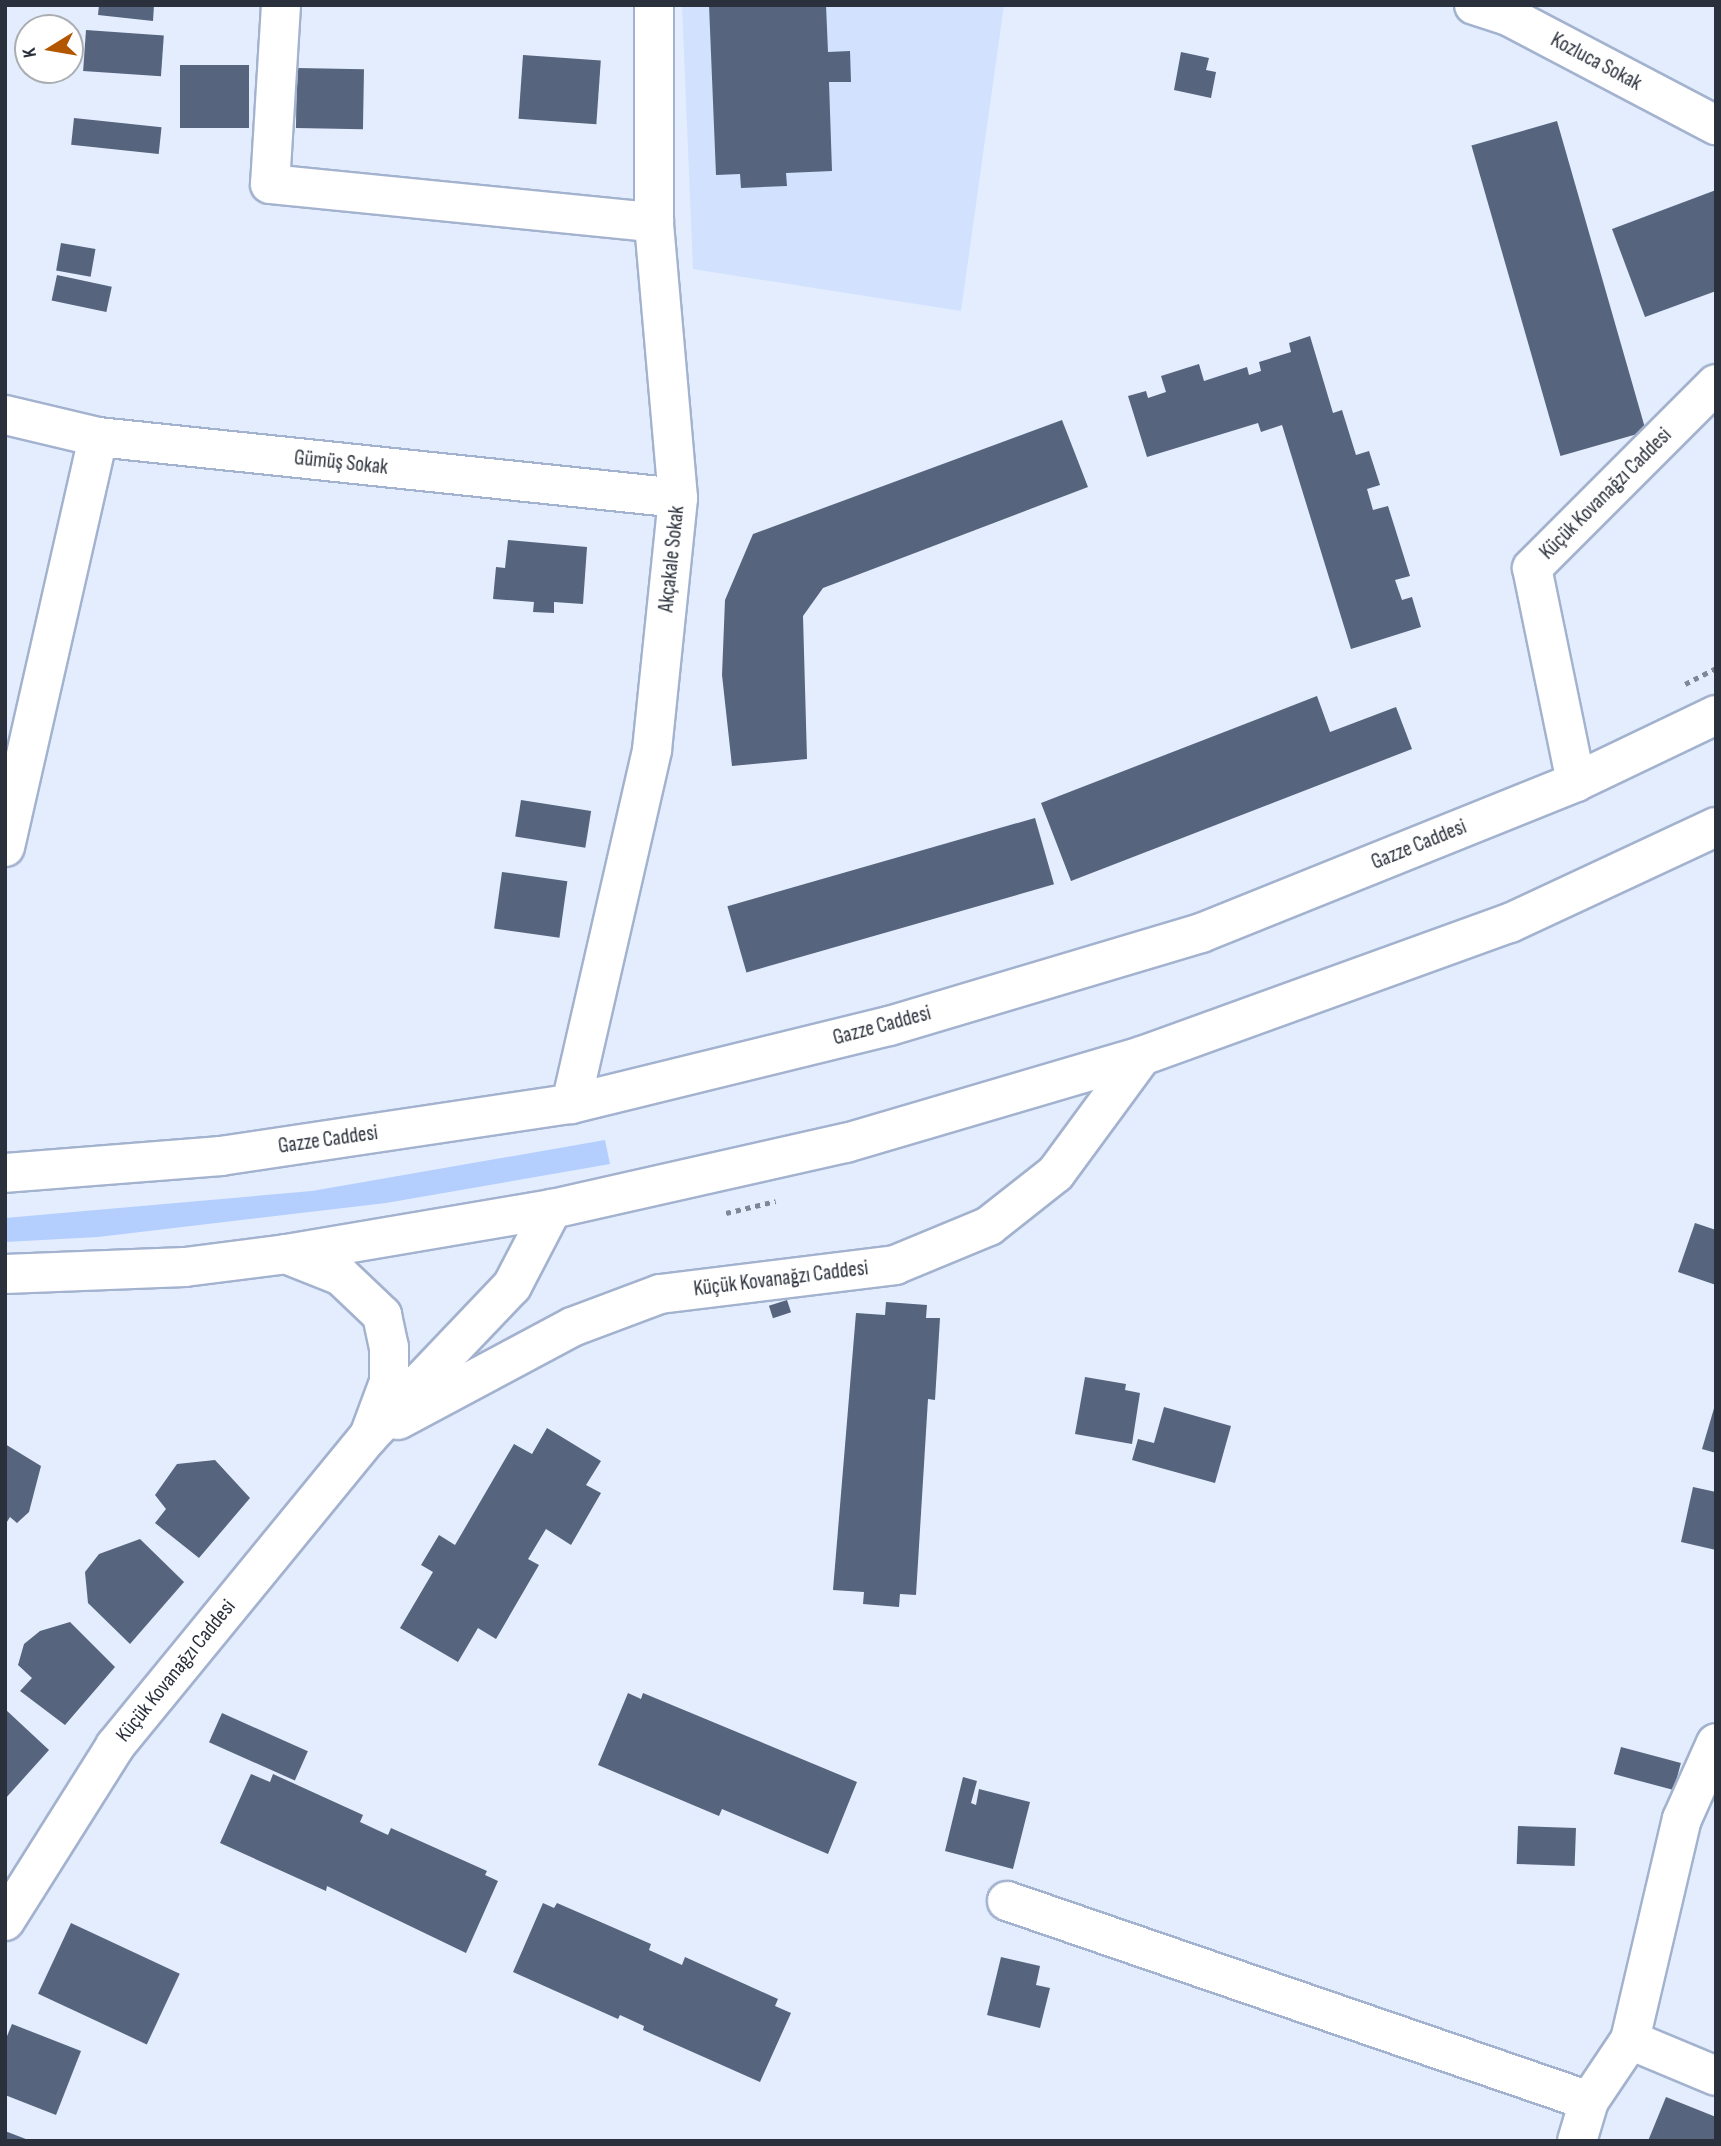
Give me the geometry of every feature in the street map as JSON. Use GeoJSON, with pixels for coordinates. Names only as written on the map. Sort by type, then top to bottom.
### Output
{"type":"FeatureCollection","features":[{"type":"Feature","properties":{"kind":"street"},"geometry":{"type":"LineString","coordinates":[[281,5],[270,184],[654,222]]}},
{"type":"Feature","properties":{"kind":"street","name":"Akçakale Sokak"},"geometry":{"type":"LineString","coordinates":[[572,1104],[652,750],[678,498],[654,222],[654,5]]}},
{"type":"Feature","properties":{"kind":"street","name":"Kozluca Sokak"},"geometry":{"type":"LineString","coordinates":[[1474,5],[1510,17],[1716,125]]}},
{"type":"Feature","properties":{"kind":"street","name":"Küçük Kovanağzı Caddesi"},"geometry":{"type":"LineString","coordinates":[[1576,782],[1532,568],[1716,384]]}},
{"type":"Feature","properties":{"kind":"street","name":"Gümüş Sokak"},"geometry":{"type":"LineString","coordinates":[[5,415],[98,437],[678,498]]}},
{"type":"Feature","properties":{"kind":"street"},"geometry":{"type":"LineString","coordinates":[[5,847],[98,437]]}},
{"type":"Feature","properties":{"kind":"street","name":"Gazze Caddesi"},"geometry":{"type":"LineString","coordinates":[[5,1173],[221,1156],[572,1104],[890,1026],[1201,933],[1576,782],[1716,715]]}},
{"type":"Feature","properties":{"kind":"street"},"geometry":{"type":"LineString","coordinates":[[5,1274],[185,1267],[286,1254],[552,1209],[846,1143],[1142,1056],[1510,923],[1716,827]]}},
{"type":"Feature","properties":{"kind":"street","name":"Küçük Kovanağzı Caddesi"},"geometry":{"type":"LineString","coordinates":[[369,1436],[572,1327],[660,1294],[895,1265],[989,1226],[1056,1173],[1142,1056]]}},
{"type":"Feature","properties":{"kind":"street","name":"Küçük Kovanağzı Caddesi"},"geometry":{"type":"LineString","coordinates":[[5,1921],[115,1745],[369,1436],[512,1286],[552,1209]]}},
{"type":"Feature","properties":{"kind":"street"},"geometry":{"type":"LineString","coordinates":[[286,1254],[341,1276],[382,1315],[389,1347],[389,1382],[369,1436]]}},
{"type":"Feature","properties":{"kind":"street"},"geometry":{"type":"LineString","coordinates":[[1577,2141],[1589,2101],[1630,2040],[1682,1819],[1716,1743]]}},
{"type":"Feature","properties":{"kind":"street"},"geometry":{"type":"LineString","coordinates":[[1007,1901],[1589,2101]]}},
{"type":"Feature","properties":{"kind":"street"},"geometry":{"type":"LineString","coordinates":[[1630,2040],[1716,2076]]}},
{"type":"Feature","properties":{"kind":"path"},"geometry":{"type":"LineString","coordinates":[[1679,687],[1716,668]]}},
{"type":"Feature","properties":{"kind":"shaded area"},"geometry":{"type":"Polygon","coordinates":[[[682,5],[1004,5],[961,311],[693,269],[682,5]]]}},
{"type":"Feature","properties":{"kind":"shaded area"},"geometry":{"type":"Polygon","coordinates":[[[605,1140],[610,1164],[386,1203],[98,1237],[5,1242],[5,1218],[312,1191],[605,1140]]]}},
{"type":"Feature","properties":{"kind":"building"},"geometry":{"type":"Polygon","coordinates":[[[99,5],[154,5],[153,21],[98,15],[99,5]]]}},
{"type":"Feature","properties":{"kind":"building"},"geometry":{"type":"Polygon","coordinates":[[[709,5],[826,5],[828,52],[850,51],[851,82],[829,82],[832,171],[786,173],[787,186],[741,188],[740,174],[716,175],[709,5]]]}},
{"type":"Feature","properties":{"kind":"building"},"geometry":{"type":"Polygon","coordinates":[[[86,30],[164,35],[161,76],[84,71],[86,30]]]}},
{"type":"Feature","properties":{"kind":"building"},"geometry":{"type":"Polygon","coordinates":[[[1181,52],[1209,58],[1206,70],[1216,72],[1211,98],[1174,90],[1181,52]]]}},
{"type":"Feature","properties":{"kind":"building"},"geometry":{"type":"Polygon","coordinates":[[[523,55],[601,60],[596,124],[519,119],[523,55]]]}},
{"type":"Feature","properties":{"kind":"building"},"geometry":{"type":"Polygon","coordinates":[[[180,65],[249,65],[249,128],[180,128],[180,65]]]}},
{"type":"Feature","properties":{"kind":"building"},"geometry":{"type":"Polygon","coordinates":[[[297,68],[364,69],[363,129],[296,128],[297,68]]]}},
{"type":"Feature","properties":{"kind":"building"},"geometry":{"type":"Polygon","coordinates":[[[74,118],[162,127],[159,154],[71,145],[74,118]]]}},
{"type":"Feature","properties":{"kind":"building"},"geometry":{"type":"Polygon","coordinates":[[[1557,121],[1646,431],[1560,456],[1471,146],[1557,121]]]}},
{"type":"Feature","properties":{"kind":"building"},"geometry":{"type":"Polygon","coordinates":[[[1716,190],[1716,291],[1645,317],[1612,229],[1716,190]]]}},
{"type":"Feature","properties":{"kind":"building"},"geometry":{"type":"Polygon","coordinates":[[[61,243],[95,249],[91,277],[56,271],[61,243]]]}},
{"type":"Feature","properties":{"kind":"building"},"geometry":{"type":"Polygon","coordinates":[[[57,275],[112,287],[106,312],[52,300],[57,275]]]}},
{"type":"Feature","properties":{"kind":"building"},"geometry":{"type":"Polygon","coordinates":[[[1310,336],[1333,413],[1342,410],[1356,455],[1369,451],[1380,485],[1367,489],[1373,510],[1388,506],[1410,576],[1395,580],[1402,600],[1412,597],[1421,627],[1351,649],[1282,425],[1261,432],[1258,423],[1147,457],[1128,396],[1146,391],[1148,398],[1166,392],[1161,376],[1199,364],[1204,381],[1247,367],[1249,375],[1261,371],[1259,362],[1291,352],[1289,343],[1310,336]]]}},
{"type":"Feature","properties":{"kind":"building"},"geometry":{"type":"Polygon","coordinates":[[[1062,420],[1088,487],[823,588],[803,616],[807,759],[732,766],[722,675],[725,600],[753,534],[1062,420]]]}},
{"type":"Feature","properties":{"kind":"building"},"geometry":{"type":"Polygon","coordinates":[[[508,540],[587,547],[583,604],[554,602],[554,613],[533,612],[534,602],[493,599],[496,567],[505,568],[508,540]]]}},
{"type":"Feature","properties":{"kind":"building"},"geometry":{"type":"Polygon","coordinates":[[[1317,696],[1330,732],[1396,707],[1412,749],[1071,881],[1041,803],[1317,696]]]}},
{"type":"Feature","properties":{"kind":"building"},"geometry":{"type":"Polygon","coordinates":[[[521,800],[591,811],[585,848],[515,837],[521,800]]]}},
{"type":"Feature","properties":{"kind":"building"},"geometry":{"type":"Polygon","coordinates":[[[1035,818],[1054,884],[746,973],[727,906],[1035,818]]]}},
{"type":"Feature","properties":{"kind":"building"},"geometry":{"type":"Polygon","coordinates":[[[502,872],[567,881],[559,938],[494,928],[502,872]]]}},
{"type":"Feature","properties":{"kind":"building"},"geometry":{"type":"Polygon","coordinates":[[[1695,1223],[1716,1230],[1716,1285],[1678,1272],[1695,1223]]]}},
{"type":"Feature","properties":{"kind":"building"},"geometry":{"type":"Polygon","coordinates":[[[787,1300],[791,1312],[773,1318],[769,1306],[787,1300]]]}},
{"type":"Feature","properties":{"kind":"building"},"geometry":{"type":"Polygon","coordinates":[[[886,1302],[927,1305],[926,1318],[940,1318],[935,1400],[928,1399],[916,1595],[900,1594],[899,1607],[863,1604],[864,1592],[833,1590],[856,1313],[885,1315],[886,1302]]]}},
{"type":"Feature","properties":{"kind":"building"},"geometry":{"type":"Polygon","coordinates":[[[1085,1377],[1126,1384],[1125,1390],[1140,1393],[1132,1444],[1075,1434],[1085,1377]]]}},
{"type":"Feature","properties":{"kind":"building"},"geometry":{"type":"Polygon","coordinates":[[[1716,1405],[1716,1453],[1702,1449],[1716,1405]]]}},
{"type":"Feature","properties":{"kind":"building"},"geometry":{"type":"Polygon","coordinates":[[[1164,1407],[1231,1426],[1215,1483],[1132,1460],[1138,1439],[1154,1443],[1164,1407]]]}},
{"type":"Feature","properties":{"kind":"building"},"geometry":{"type":"Polygon","coordinates":[[[547,1428],[601,1461],[586,1485],[601,1493],[571,1545],[546,1529],[528,1559],[539,1565],[496,1639],[478,1628],[458,1662],[400,1628],[433,1572],[421,1565],[439,1535],[455,1545],[514,1444],[532,1454],[547,1428]]]}},
{"type":"Feature","properties":{"kind":"building"},"geometry":{"type":"Polygon","coordinates":[[[5,1444],[41,1466],[29,1512],[17,1523],[10,1517],[5,1525],[5,1444]]]}},
{"type":"Feature","properties":{"kind":"building"},"geometry":{"type":"Polygon","coordinates":[[[215,1460],[250,1498],[199,1558],[155,1523],[166,1509],[155,1495],[177,1464],[215,1460]]]}},
{"type":"Feature","properties":{"kind":"building"},"geometry":{"type":"Polygon","coordinates":[[[1693,1487],[1716,1492],[1716,1550],[1681,1542],[1693,1487]]]}},
{"type":"Feature","properties":{"kind":"building"},"geometry":{"type":"Polygon","coordinates":[[[140,1539],[184,1582],[130,1644],[88,1603],[85,1572],[99,1554],[140,1539]]]}},
{"type":"Feature","properties":{"kind":"building"},"geometry":{"type":"Polygon","coordinates":[[[70,1622],[115,1667],[65,1725],[20,1691],[32,1678],[18,1665],[24,1644],[40,1631],[70,1622]]]}},
{"type":"Feature","properties":{"kind":"building"},"geometry":{"type":"Polygon","coordinates":[[[628,1693],[641,1699],[643,1693],[857,1782],[828,1854],[722,1809],[719,1816],[598,1765],[628,1693]]]}},
{"type":"Feature","properties":{"kind":"building"},"geometry":{"type":"Polygon","coordinates":[[[5,1709],[49,1750],[5,1799],[5,1709]]]}},
{"type":"Feature","properties":{"kind":"building"},"geometry":{"type":"Polygon","coordinates":[[[222,1713],[308,1751],[295,1780],[209,1742],[222,1713]]]}},
{"type":"Feature","properties":{"kind":"building"},"geometry":{"type":"Polygon","coordinates":[[[1621,1747],[1681,1763],[1674,1790],[1614,1774],[1621,1747]]]}},
{"type":"Feature","properties":{"kind":"building"},"geometry":{"type":"Polygon","coordinates":[[[251,1774],[270,1782],[273,1774],[363,1815],[360,1822],[388,1835],[391,1828],[487,1871],[485,1875],[498,1881],[466,1953],[327,1886],[326,1891],[220,1843],[251,1774]]]}},
{"type":"Feature","properties":{"kind":"building"},"geometry":{"type":"Polygon","coordinates":[[[963,1777],[977,1781],[971,1803],[976,1805],[979,1789],[1030,1802],[1013,1869],[945,1851],[963,1777]]]}},
{"type":"Feature","properties":{"kind":"building"},"geometry":{"type":"Polygon","coordinates":[[[1518,1826],[1576,1828],[1575,1866],[1517,1864],[1518,1826]]]}},
{"type":"Feature","properties":{"kind":"building"},"geometry":{"type":"Polygon","coordinates":[[[543,1903],[554,1908],[557,1903],[651,1944],[649,1950],[682,1965],[685,1957],[778,1999],[775,2006],[791,2013],[760,2082],[643,2030],[644,2026],[620,2015],[618,2019],[513,1972],[543,1903]]]}},
{"type":"Feature","properties":{"kind":"building"},"geometry":{"type":"Polygon","coordinates":[[[71,1923],[180,1974],[147,2044],[38,1994],[71,1923]]]}},
{"type":"Feature","properties":{"kind":"building"},"geometry":{"type":"Polygon","coordinates":[[[1001,1957],[1040,1966],[1036,1985],[1050,1988],[1040,2028],[987,2015],[1001,1957]]]}},
{"type":"Feature","properties":{"kind":"building"},"geometry":{"type":"Polygon","coordinates":[[[12,2024],[81,2051],[56,2115],[5,2095],[5,2041],[12,2024]]]}},
{"type":"Feature","properties":{"kind":"building"},"geometry":{"type":"Polygon","coordinates":[[[1666,2097],[1716,2117],[1716,2141],[1648,2141],[1666,2097]]]}},
{"type":"Feature","properties":{"kind":"building"},"geometry":{"type":"Polygon","coordinates":[[[5,2131],[31,2141],[5,2141],[5,2131]]]}}]}
